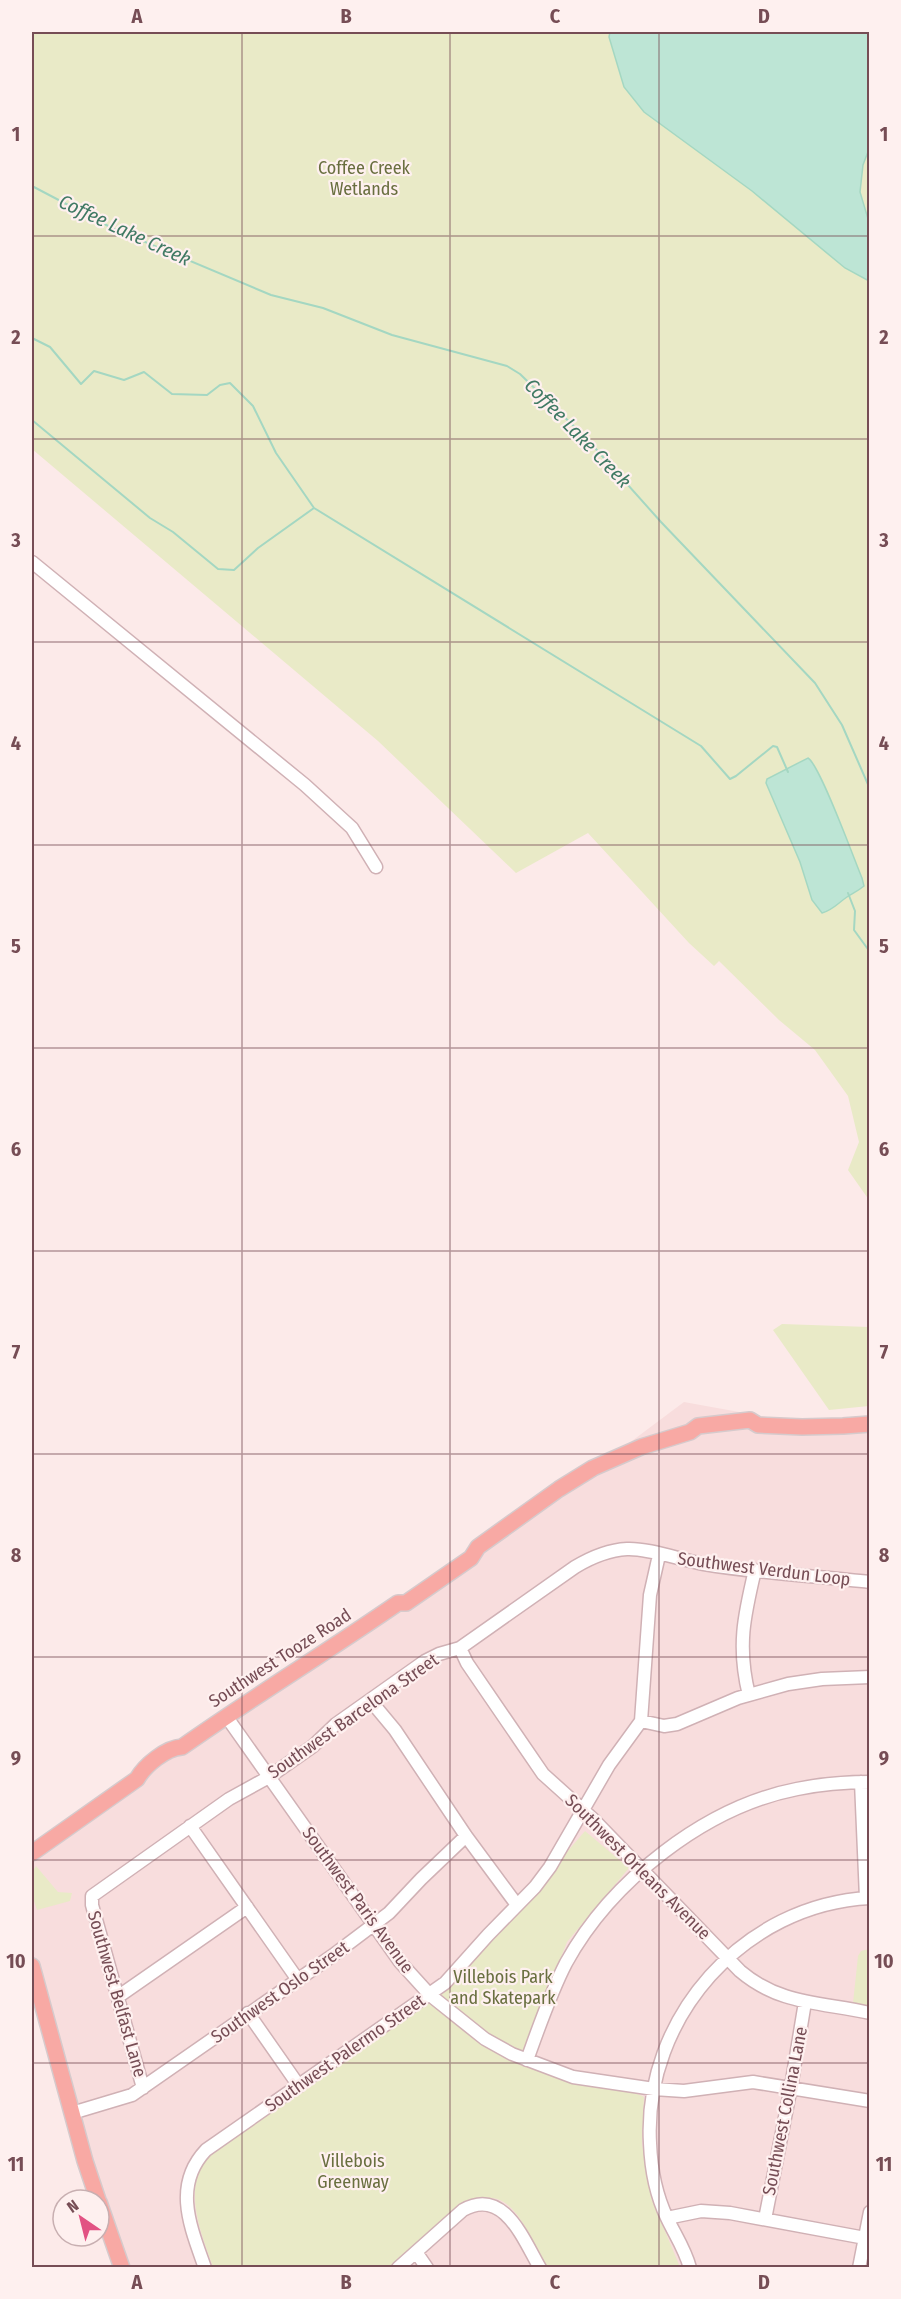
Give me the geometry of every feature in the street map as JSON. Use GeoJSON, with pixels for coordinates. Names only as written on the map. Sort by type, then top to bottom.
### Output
{"type":"FeatureCollection","features":[{"type":"Feature","properties":{"kind":"main road","name":"Southwest Tooze Road"},"geometry":{"type":"LineString","coordinates":[[32,1853],[137,1779],[143,1769],[174,1748],[182,1747],[398,1603],[402,1595],[467,1550],[478,1547],[559,1489],[593,1468],[635,1449],[690,1432],[698,1426],[750,1420],[758,1425],[821,1427],[866,1424]]}},
{"type":"Feature","properties":{"kind":"main road"},"geometry":{"type":"LineString","coordinates":[[32,1966],[95,2188]]}},
{"type":"Feature","properties":{"kind":"main road"},"geometry":{"type":"LineString","coordinates":[[111,2236],[122,2268]]}},
{"type":"Feature","properties":{"kind":"street"},"geometry":{"type":"LineString","coordinates":[[32,562],[305,785],[352,828],[376,867]]}},
{"type":"Feature","properties":{"kind":"street","name":"Southwest Barcelona Street"},"geometry":{"type":"LineString","coordinates":[[91,1899],[100,1888],[229,1798],[269,1777],[313,1746],[336,1724],[425,1661],[460,1648],[588,1559],[627,1549],[660,1555]]}},
{"type":"Feature","properties":{"kind":"street"},"geometry":{"type":"LineString","coordinates":[[660,1555],[650,1602],[641,1721],[664,1726],[677,1724],[749,1695],[788,1684],[822,1679],[870,1677]]}},
{"type":"Feature","properties":{"kind":"street","name":"Southwest Verdun Loop"},"geometry":{"type":"LineString","coordinates":[[660,1555],[705,1564],[870,1582]]}},
{"type":"Feature","properties":{"kind":"street"},"geometry":{"type":"LineString","coordinates":[[749,1695],[742,1653],[747,1605],[755,1570]]}},
{"type":"Feature","properties":{"kind":"street","name":"Southwest Orleans Avenue"},"geometry":{"type":"LineString","coordinates":[[460,1648],[467,1663],[543,1774],[583,1810],[740,1971],[762,1988],[778,1995],[870,2013]]}},
{"type":"Feature","properties":{"kind":"street"},"geometry":{"type":"LineString","coordinates":[[370,1701],[395,1730],[466,1836],[517,1905]]}},
{"type":"Feature","properties":{"kind":"street","name":"Southwest Paris Avenue"},"geometry":{"type":"LineString","coordinates":[[226,1716],[400,1962],[430,1995],[484,2038],[527,2060],[589,2081],[684,2091],[753,2082],[870,2101]]}},
{"type":"Feature","properties":{"kind":"street","name":"Southwest Palermo Street"},"geometry":{"type":"LineString","coordinates":[[205,2268],[187,2210],[187,2195],[192,2168],[206,2150],[430,1995],[453,1975],[535,1887],[550,1867],[609,1765],[641,1721]]}},
{"type":"Feature","properties":{"kind":"street"},"geometry":{"type":"LineString","coordinates":[[527,2060],[554,1989],[576,1947],[603,1910],[642,1870],[698,1830],[750,1803],[796,1789],[865,1782],[868,1898],[836,1902],[795,1915],[764,1931],[728,1957],[706,1979],[683,2010],[667,2045],[654,2089],[650,2143],[655,2182],[667,2218],[682,2244],[690,2268]]}},
{"type":"Feature","properties":{"kind":"street"},"geometry":{"type":"LineString","coordinates":[[190,1826],[298,1980]]}},
{"type":"Feature","properties":{"kind":"street","name":"Southwest Oslo Street"},"geometry":{"type":"LineString","coordinates":[[72,2113],[123,2099],[143,2088],[298,1980],[375,1925],[466,1836]]}},
{"type":"Feature","properties":{"kind":"street","name":"Southwest Belfast Lane"},"geometry":{"type":"LineString","coordinates":[[91,1899],[143,2088]]}},
{"type":"Feature","properties":{"kind":"street"},"geometry":{"type":"LineString","coordinates":[[118,1996],[247,1907]]}},
{"type":"Feature","properties":{"kind":"street","name":"Southwest Collina Lane"},"geometry":{"type":"LineString","coordinates":[[765,2219],[805,2002]]}},
{"type":"Feature","properties":{"kind":"street"},"geometry":{"type":"LineString","coordinates":[[248,2013],[299,2086]]}},
{"type":"Feature","properties":{"kind":"street"},"geometry":{"type":"LineString","coordinates":[[398,2268],[464,2210],[472,2205],[490,2204],[501,2210],[515,2226],[540,2268]]}},
{"type":"Feature","properties":{"kind":"street"},"geometry":{"type":"LineString","coordinates":[[667,2218],[707,2211],[765,2219],[865,2238]]}},
{"type":"Feature","properties":{"kind":"street"},"geometry":{"type":"LineString","coordinates":[[859,2268],[870,2212]]}},
{"type":"Feature","properties":{"kind":"street"},"geometry":{"type":"LineString","coordinates":[[416,2252],[426,2268]]}},
{"type":"Feature","properties":{"kind":"shaded area"},"geometry":{"type":"Polygon","coordinates":[[[610,32],[869,32],[869,149],[863,165],[860,192],[869,222],[869,281],[845,268],[752,191],[644,112],[624,87],[609,37],[610,32]]]}},
{"type":"Feature","properties":{"kind":"shaded area"},"geometry":{"type":"Polygon","coordinates":[[[808,758],[828,794],[864,886],[822,913],[812,900],[800,862],[766,783],[767,779],[808,758]]]}},
{"type":"Feature","properties":{"kind":"shaded area"},"geometry":{"type":"Polygon","coordinates":[[[684,1402],[821,1427],[869,1417],[869,2267],[125,2267],[111,2220],[111,2188],[101,2188],[32,1957],[32,1846],[446,1580],[684,1402]]]}},
{"type":"Feature","properties":{"kind":"green space","name":"Coffee Creek Wetlands"},"geometry":{"type":"Polygon","coordinates":[[[32,32],[869,32],[869,1200],[848,1170],[859,1142],[848,1096],[815,1050],[779,1020],[719,961],[714,966],[689,943],[588,833],[516,873],[378,741],[32,449],[32,32]]]}},
{"type":"Feature","properties":{"kind":"green space"},"geometry":{"type":"Polygon","coordinates":[[[782,1324],[869,1327],[869,1406],[829,1410],[773,1330],[782,1324]]]}},
{"type":"Feature","properties":{"kind":"green space","name":"Villebois Park and Skatepark"},"geometry":{"type":"Polygon","coordinates":[[[585,1831],[629,1868],[567,1942],[524,2054],[483,2031],[437,1995],[536,1888],[585,1831]]]}},
{"type":"Feature","properties":{"kind":"green space"},"geometry":{"type":"Polygon","coordinates":[[[36,1866],[58,1892],[72,1893],[70,1901],[37,1910],[31,1882],[36,1866]]]}},
{"type":"Feature","properties":{"kind":"green space"},"geometry":{"type":"Polygon","coordinates":[[[869,1949],[869,2007],[853,2003],[858,1956],[861,1951],[869,1949]]]}},
{"type":"Feature","properties":{"kind":"green space","name":"Villebois Greenway"},"geometry":{"type":"Polygon","coordinates":[[[428,2001],[491,2044],[541,2071],[559,2078],[618,2089],[644,2097],[642,2144],[652,2200],[680,2267],[547,2267],[513,2209],[497,2199],[482,2198],[468,2201],[389,2267],[213,2267],[199,2224],[195,2194],[202,2166],[211,2154],[428,2001]]]}},
{"type":"Feature","properties":{"kind":"waterway","name":"Coffee Lake Creek"},"geometry":{"type":"LineString","coordinates":[[32,186],[112,228],[271,295],[323,308],[392,335],[507,366],[520,374],[586,438],[661,522],[815,683],[842,725],[870,789]]}},
{"type":"Feature","properties":{"kind":"waterway"},"geometry":{"type":"LineString","coordinates":[[32,338],[50,347],[81,384],[94,371],[124,380],[144,372],[172,394],[207,395],[220,385],[230,383],[253,406],[276,453],[314,508],[701,746],[730,779],[773,746],[777,747],[788,772]]}},
{"type":"Feature","properties":{"kind":"waterway"},"geometry":{"type":"LineString","coordinates":[[32,420],[150,518],[173,532],[218,569],[234,570],[258,548],[314,508]]}},
{"type":"Feature","properties":{"kind":"waterway"},"geometry":{"type":"LineString","coordinates":[[848,893],[855,911],[854,930],[870,952]]}}]}
